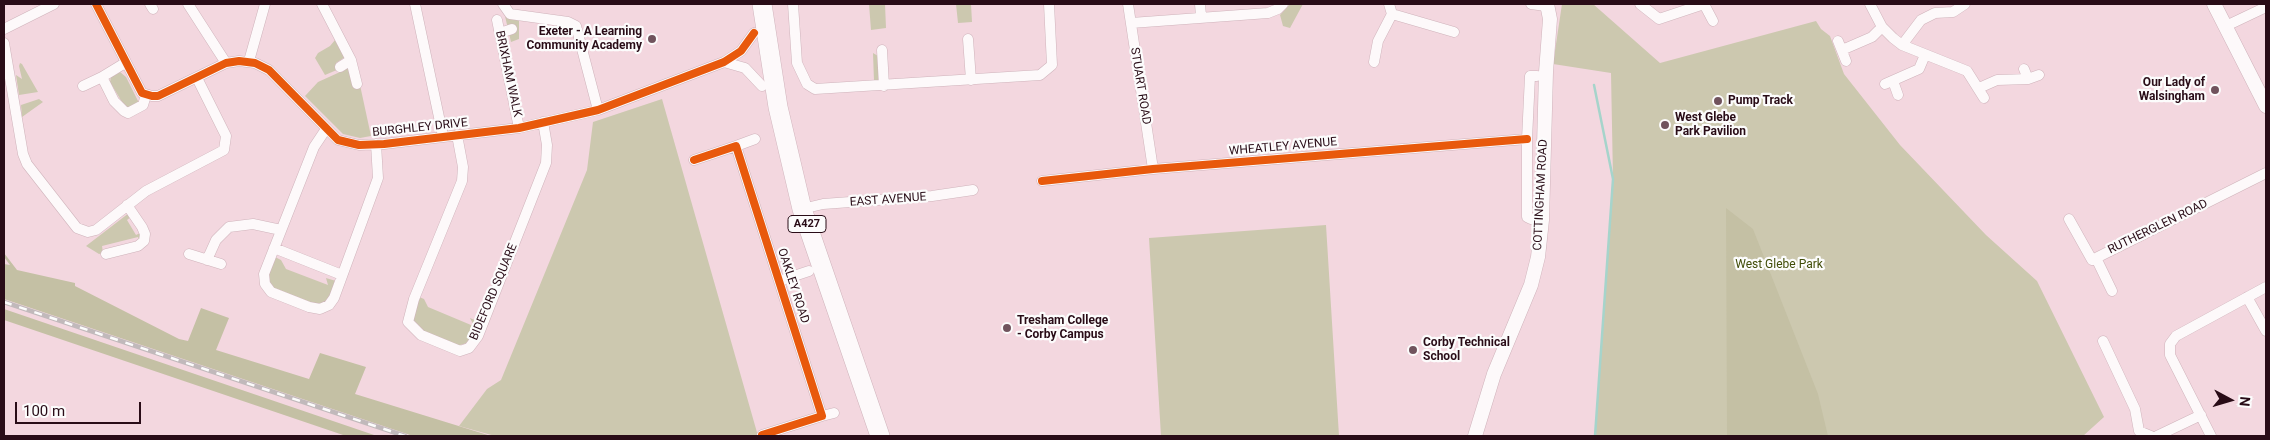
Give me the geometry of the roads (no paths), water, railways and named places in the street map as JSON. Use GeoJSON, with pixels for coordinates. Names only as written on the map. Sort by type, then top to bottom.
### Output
{"type":"FeatureCollection","features":[{"type":"Feature","properties":{"kind":"highway","name":"OAKLEY ROAD"},"geometry":{"type":"LineString","coordinates":[[750,4],[762,86],[780,168],[809,271],[867,436]]}},
{"type":"Feature","properties":{"kind":"highway","name":"A427"},"geometry":{"type":"LineString","coordinates":[[762,4],[778,107],[802,208],[826,285],[880,436]]}},
{"type":"Feature","properties":{"kind":"street"},"geometry":{"type":"LineString","coordinates":[[4,30],[54,4]]}},
{"type":"Feature","properties":{"kind":"street"},"geometry":{"type":"LineString","coordinates":[[96,4],[138,88],[146,95],[158,96],[226,63],[249,61],[265,4]]}},
{"type":"Feature","properties":{"kind":"street"},"geometry":{"type":"LineString","coordinates":[[188,4],[226,63]]}},
{"type":"Feature","properties":{"kind":"street"},"geometry":{"type":"LineString","coordinates":[[322,4],[351,60],[358,84]]}},
{"type":"Feature","properties":{"kind":"street"},"geometry":{"type":"LineString","coordinates":[[416,4],[444,136]]}},
{"type":"Feature","properties":{"kind":"street"},"geometry":{"type":"LineString","coordinates":[[503,4],[510,14],[568,22],[576,26],[598,110]]}},
{"type":"Feature","properties":{"kind":"street"},"geometry":{"type":"LineString","coordinates":[[793,4],[798,64],[807,84],[815,89],[1040,75],[1052,65],[1049,4]]}},
{"type":"Feature","properties":{"kind":"street","name":"STUART ROAD"},"geometry":{"type":"LineString","coordinates":[[1128,4],[1153,168]]}},
{"type":"Feature","properties":{"kind":"street"},"geometry":{"type":"LineString","coordinates":[[1200,4],[1201,16]]}},
{"type":"Feature","properties":{"kind":"street"},"geometry":{"type":"LineString","coordinates":[[1130,23],[1201,16],[1268,13],[1278,9],[1282,4]]}},
{"type":"Feature","properties":{"kind":"street"},"geometry":{"type":"LineString","coordinates":[[1531,4],[1547,5]]}},
{"type":"Feature","properties":{"kind":"street"},"geometry":{"type":"LineString","coordinates":[[1640,4],[1659,20],[1704,4],[1713,21]]}},
{"type":"Feature","properties":{"kind":"street"},"geometry":{"type":"LineString","coordinates":[[1870,4],[1882,27],[1902,45],[1967,71],[1984,98]]}},
{"type":"Feature","properties":{"kind":"street"},"geometry":{"type":"LineString","coordinates":[[1902,45],[1921,20],[1935,13],[1953,12],[1965,4]]}},
{"type":"Feature","properties":{"kind":"street"},"geometry":{"type":"LineString","coordinates":[[2214,4],[2266,106]]}},
{"type":"Feature","properties":{"kind":"street","name":"COTTINGHAM ROAD"},"geometry":{"type":"LineString","coordinates":[[1475,436],[1494,374],[1531,286],[1538,257],[1542,220],[1546,72],[1550,19],[1547,5]]}},
{"type":"Feature","properties":{"kind":"street"},"geometry":{"type":"LineString","coordinates":[[2226,26],[2266,7]]}},
{"type":"Feature","properties":{"kind":"street"},"geometry":{"type":"LineString","coordinates":[[1374,62],[1375,41],[1390,9],[1454,32]]}},
{"type":"Feature","properties":{"kind":"street","name":"BRIXHAM WALK"},"geometry":{"type":"LineString","coordinates":[[497,20],[519,128]]}},
{"type":"Feature","properties":{"kind":"street"},"geometry":{"type":"LineString","coordinates":[[1846,61],[1840,46],[1872,37],[1882,27]]}},
{"type":"Feature","properties":{"kind":"street"},"geometry":{"type":"LineString","coordinates":[[500,33],[512,29]]}},
{"type":"Feature","properties":{"kind":"street","name":"BURGHLEY DRIVE"},"geometry":{"type":"LineString","coordinates":[[249,61],[262,65],[269,70],[338,140],[376,144],[519,128],[598,110],[724,62],[741,50],[754,33]]}},
{"type":"Feature","properties":{"kind":"street"},"geometry":{"type":"LineString","coordinates":[[968,39],[971,80]]}},
{"type":"Feature","properties":{"kind":"street"},"geometry":{"type":"LineString","coordinates":[[4,43],[23,154],[33,172],[77,228],[92,231],[146,191],[224,150],[226,136],[197,78]]}},
{"type":"Feature","properties":{"kind":"street"},"geometry":{"type":"LineString","coordinates":[[882,50],[884,86]]}},
{"type":"Feature","properties":{"kind":"street"},"geometry":{"type":"LineString","coordinates":[[1898,95],[1889,82],[1919,69],[1925,55]]}},
{"type":"Feature","properties":{"kind":"street"},"geometry":{"type":"LineString","coordinates":[[340,67],[351,60]]}},
{"type":"Feature","properties":{"kind":"street"},"geometry":{"type":"LineString","coordinates":[[724,62],[745,68],[762,86]]}},
{"type":"Feature","properties":{"kind":"street"},"geometry":{"type":"LineString","coordinates":[[83,86],[125,63]]}},
{"type":"Feature","properties":{"kind":"street"},"geometry":{"type":"LineString","coordinates":[[1979,88],[1997,80],[2026,74],[2039,75]]}},
{"type":"Feature","properties":{"kind":"street"},"geometry":{"type":"LineString","coordinates":[[1537,76],[1530,76],[1527,139],[1527,217],[1542,220]]}},
{"type":"Feature","properties":{"kind":"street"},"geometry":{"type":"LineString","coordinates":[[102,77],[114,100],[124,112],[133,112],[143,105],[146,95]]}},
{"type":"Feature","properties":{"kind":"street","name":"BIDEFORD SQUARE"},"geometry":{"type":"LineString","coordinates":[[457,135],[463,167],[462,181],[414,299],[408,322],[421,335],[460,351],[469,348],[478,336],[546,163],[547,144],[543,122]]}},
{"type":"Feature","properties":{"kind":"street"},"geometry":{"type":"LineString","coordinates":[[326,129],[314,147],[263,279],[267,288],[282,297],[315,309],[325,307],[334,298],[378,178],[376,144]]}},
{"type":"Feature","properties":{"kind":"street"},"geometry":{"type":"LineString","coordinates":[[694,160],[755,139]]}},
{"type":"Feature","properties":{"kind":"street","name":"WHEATLEY AVENUE"},"geometry":{"type":"LineString","coordinates":[[1042,181],[1153,168],[1527,139]]}},
{"type":"Feature","properties":{"kind":"street","name":"OAKLEY ROAD"},"geometry":{"type":"LineString","coordinates":[[736,146],[822,416]]}},
{"type":"Feature","properties":{"kind":"street","name":"RUTHERGLEN ROAD"},"geometry":{"type":"LineString","coordinates":[[2069,219],[2092,260],[2266,173]]}},
{"type":"Feature","properties":{"kind":"street","name":"EAST AVENUE"},"geometry":{"type":"LineString","coordinates":[[802,208],[823,204],[932,196],[974,190]]}},
{"type":"Feature","properties":{"kind":"street"},"geometry":{"type":"LineString","coordinates":[[112,249],[138,246],[145,238],[142,227],[127,205]]}},
{"type":"Feature","properties":{"kind":"street"},"geometry":{"type":"LineString","coordinates":[[207,260],[216,240],[229,227],[253,224],[281,230]]}},
{"type":"Feature","properties":{"kind":"street"},"geometry":{"type":"LineString","coordinates":[[274,248],[342,275]]}},
{"type":"Feature","properties":{"kind":"street"},"geometry":{"type":"LineString","coordinates":[[189,254],[221,264]]}},
{"type":"Feature","properties":{"kind":"street"},"geometry":{"type":"LineString","coordinates":[[2096,258],[2112,291]]}},
{"type":"Feature","properties":{"kind":"street","name":"OAKLEY ROAD"},"geometry":{"type":"LineString","coordinates":[[779,281],[809,271]]}},
{"type":"Feature","properties":{"kind":"street"},"geometry":{"type":"LineString","coordinates":[[2211,436],[2170,355],[2170,344],[2176,336],[2266,287]]}},
{"type":"Feature","properties":{"kind":"street"},"geometry":{"type":"LineString","coordinates":[[2248,298],[2266,331]]}},
{"type":"Feature","properties":{"kind":"street"},"geometry":{"type":"LineString","coordinates":[[2103,348],[2135,409],[2139,431],[2151,436]]}},
{"type":"Feature","properties":{"kind":"street"},"geometry":{"type":"LineString","coordinates":[[762,435],[834,413]]}},
{"type":"Feature","properties":{"kind":"street"},"geometry":{"type":"LineString","coordinates":[[2158,436],[2201,415]]}},
{"type":"Feature","properties":{"kind":"waterway"},"geometry":{"type":"LineString","coordinates":[[1594,85],[1613,179],[1595,436]]}},
{"type":"Feature","properties":{"kind":"railway"},"geometry":{"type":"LineString","coordinates":[[4,302],[405,436]]}},
{"type":"Feature","properties":{"kind":"place","name":"Exeter - A Learning Community Academy"},"geometry":{"type":"Point","coordinates":[652,39]}},
{"type":"Feature","properties":{"kind":"place","name":"Our Lady of Walsingham"},"geometry":{"type":"Point","coordinates":[2215,90]}},
{"type":"Feature","properties":{"kind":"place","name":"Pump Track"},"geometry":{"type":"Point","coordinates":[1718,101]}},
{"type":"Feature","properties":{"kind":"place","name":"West Glebe Park Pavilion"},"geometry":{"type":"Point","coordinates":[1665,125]}},
{"type":"Feature","properties":{"kind":"place","name":"Tresham College - Corby Campus"},"geometry":{"type":"Point","coordinates":[1007,328]}},
{"type":"Feature","properties":{"kind":"place","name":"Corby Technical School"},"geometry":{"type":"Point","coordinates":[1413,350]}},
{"type":"Feature","properties":{"kind":"park label","name":"West Glebe Park"},"geometry":{"type":"Point","coordinates":[1779,265]}}]}
